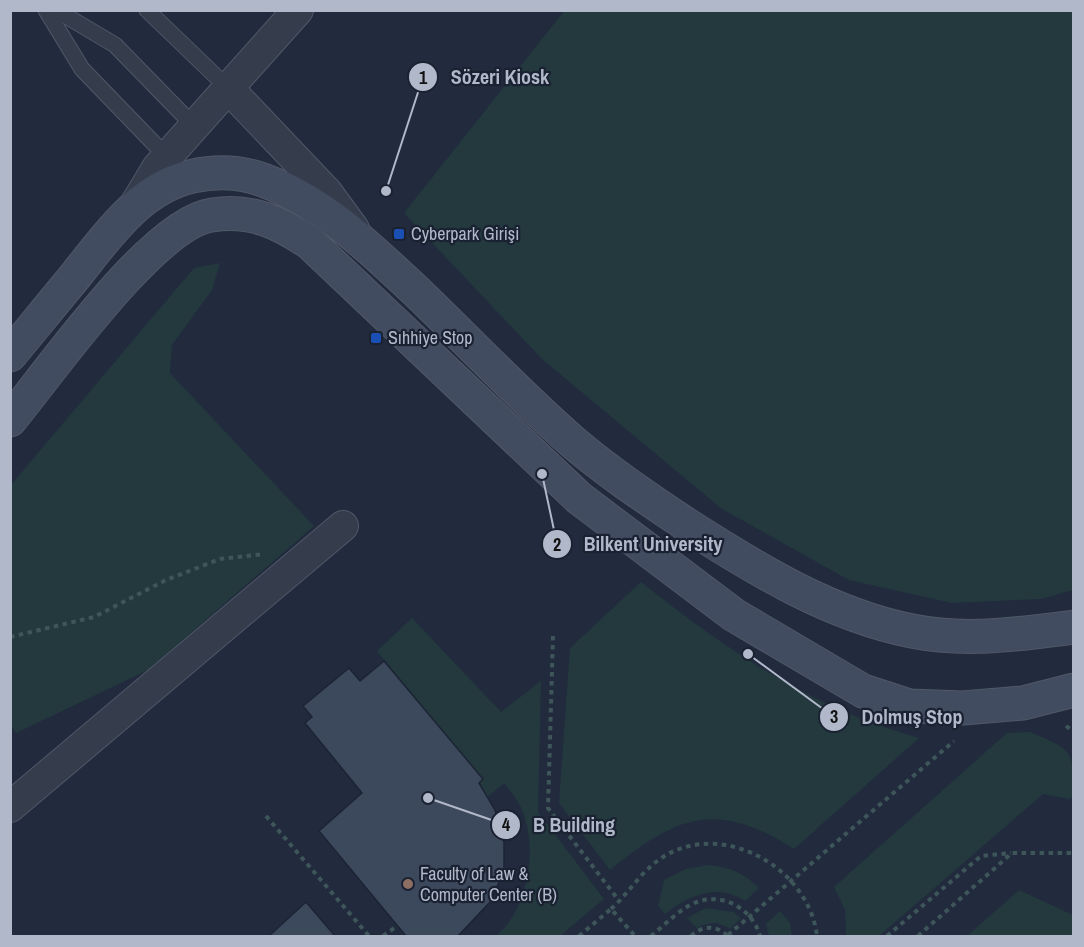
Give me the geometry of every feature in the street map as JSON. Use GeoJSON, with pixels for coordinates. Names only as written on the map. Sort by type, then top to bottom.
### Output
{"type":"FeatureCollection","features":[{"type":"Feature","properties":{"kind":"street"},"geometry":{"type":"LineString","coordinates":[[133,208],[157,168],[298,10]]}},
{"type":"Feature","properties":{"kind":"street"},"geometry":{"type":"LineString","coordinates":[[228,88],[327,192],[361,239]]}},
{"type":"Feature","properties":{"kind":"street"},"geometry":{"type":"LineString","coordinates":[[10,355],[105,238],[133,208],[160,188],[191,177],[229,172],[262,180],[310,203],[361,239],[575,443],[642,495],[734,555],[798,590],[863,617],[912,631],[963,637],[1020,634],[1074,627]]}},
{"type":"Feature","properties":{"kind":"street"},"geometry":{"type":"LineString","coordinates":[[10,420],[133,267],[174,233],[210,215],[242,214],[279,223],[310,243],[579,498],[734,615],[863,691],[909,706],[963,708],[1023,703],[1074,690]]}},
{"type":"Feature","properties":{"kind":"street"},"geometry":{"type":"LineString","coordinates":[[10,807],[343,526]]}},
{"type":"Feature","properties":{"kind":"lane"},"geometry":{"type":"LineString","coordinates":[[46,10],[82,69],[167,157]]}},
{"type":"Feature","properties":{"kind":"lane"},"geometry":{"type":"LineString","coordinates":[[56,10],[115,45],[194,126]]}},
{"type":"Feature","properties":{"kind":"lane"},"geometry":{"type":"LineString","coordinates":[[147,10],[228,88]]}},
{"type":"Feature","properties":{"kind":"path"},"geometry":{"type":"LineString","coordinates":[[10,637],[94,617],[166,580],[220,559],[259,552],[273,557],[289,571]]}},
{"type":"Feature","properties":{"kind":"path"},"geometry":{"type":"LineString","coordinates":[[553,636],[548,808],[620,902]]}},
{"type":"Feature","properties":{"kind":"path"},"geometry":{"type":"LineString","coordinates":[[691,936],[702,929],[712,927],[728,936],[996,706]]}},
{"type":"Feature","properties":{"kind":"path"},"geometry":{"type":"LineString","coordinates":[[266,816],[369,936]]}},
{"type":"Feature","properties":{"kind":"path"},"geometry":{"type":"LineString","coordinates":[[579,936],[620,902],[663,857],[698,844],[725,843],[749,850],[790,882],[810,911],[817,936]]}},
{"type":"Feature","properties":{"kind":"path"},"geometry":{"type":"LineString","coordinates":[[918,936],[1012,853]]}},
{"type":"Feature","properties":{"kind":"path"},"geometry":{"type":"LineString","coordinates":[[886,936],[981,856],[1012,853],[1074,853]]}},
{"type":"Feature","properties":{"kind":"path"},"geometry":{"type":"LineString","coordinates":[[651,936],[682,911],[698,902],[717,900],[734,904],[750,916],[760,936]]}},
{"type":"Feature","properties":{"kind":"path"},"geometry":{"type":"LineString","coordinates":[[611,909],[635,936]]}},
{"type":"Feature","properties":{"kind":"path"},"geometry":{"type":"LineString","coordinates":[[383,936],[397,926]]}},
{"type":"Feature","properties":{"kind":"green space"},"geometry":{"type":"Polygon","coordinates":[[[565,10],[1073,11],[1073,590],[1041,599],[952,603],[849,580],[722,509],[542,359],[404,213],[565,10]]]}},
{"type":"Feature","properties":{"kind":"green space"},"geometry":{"type":"Polygon","coordinates":[[[220,263],[212,290],[172,345],[170,373],[314,526],[148,670],[16,733],[10,723],[11,485],[194,268],[220,263]]]}},
{"type":"Feature","properties":{"kind":"green space"},"geometry":{"type":"Polygon","coordinates":[[[641,582],[706,631],[772,675],[842,711],[919,738],[794,849],[766,833],[742,824],[719,819],[698,820],[677,826],[656,837],[610,870],[559,803],[570,648],[641,582]]]}},
{"type":"Feature","properties":{"kind":"green space"},"geometry":{"type":"Polygon","coordinates":[[[412,618],[501,712],[541,681],[538,812],[604,899],[560,936],[496,936],[516,910],[523,894],[530,859],[527,825],[522,810],[504,783],[487,797],[482,791],[470,790],[483,779],[377,651],[412,618]]]}},
{"type":"Feature","properties":{"kind":"green space"},"geometry":{"type":"Polygon","coordinates":[[[1030,732],[1055,743],[1068,754],[1073,770],[1073,797],[1069,799],[1043,794],[879,936],[846,936],[845,910],[834,887],[1007,733],[1030,732]]]}},
{"type":"Feature","properties":{"kind":"green space"},"geometry":{"type":"Polygon","coordinates":[[[707,865],[735,871],[759,888],[745,901],[724,892],[693,897],[665,914],[658,906],[664,880],[686,869],[707,865]]]}},
{"type":"Feature","properties":{"kind":"green space"},"geometry":{"type":"Polygon","coordinates":[[[1019,890],[1073,915],[1073,936],[967,936],[1019,890]]]}},
{"type":"Feature","properties":{"kind":"green space"},"geometry":{"type":"Polygon","coordinates":[[[706,908],[733,912],[741,918],[730,929],[714,923],[697,928],[687,918],[706,908]]]}},
{"type":"Feature","properties":{"kind":"green space"},"geometry":{"type":"Polygon","coordinates":[[[780,911],[790,923],[792,936],[769,936],[766,924],[780,911]]]}},
{"type":"Feature","properties":{"kind":"building"},"geometry":{"type":"Polygon","coordinates":[[[384,661],[483,779],[479,783],[495,810],[504,842],[504,870],[491,901],[458,936],[406,936],[319,831],[362,793],[305,723],[312,717],[303,706],[349,668],[360,681],[384,661]]]}},
{"type":"Feature","properties":{"kind":"building"},"geometry":{"type":"Polygon","coordinates":[[[306,902],[335,936],[269,936],[306,902]]]}},
{"type":"Feature","properties":{"kind":"place","name":"Sözeri Kiosk"},"geometry":{"type":"Point","coordinates":[386,191]}},
{"type":"Feature","properties":{"kind":"place","name":"Cyberpark Girişi"},"geometry":{"type":"Point","coordinates":[399,234]}},
{"type":"Feature","properties":{"kind":"place","name":"Sıhhiye Stop"},"geometry":{"type":"Point","coordinates":[376,338]}},
{"type":"Feature","properties":{"kind":"place","name":"Bilkent University"},"geometry":{"type":"Point","coordinates":[542,474]}},
{"type":"Feature","properties":{"kind":"place","name":"Dolmuş Stop"},"geometry":{"type":"Point","coordinates":[748,654]}},
{"type":"Feature","properties":{"kind":"place","name":"B Building"},"geometry":{"type":"Point","coordinates":[428,798]}},
{"type":"Feature","properties":{"kind":"place","name":"Faculty of Law & Computer Center (B)"},"geometry":{"type":"Point","coordinates":[408,884]}}]}
